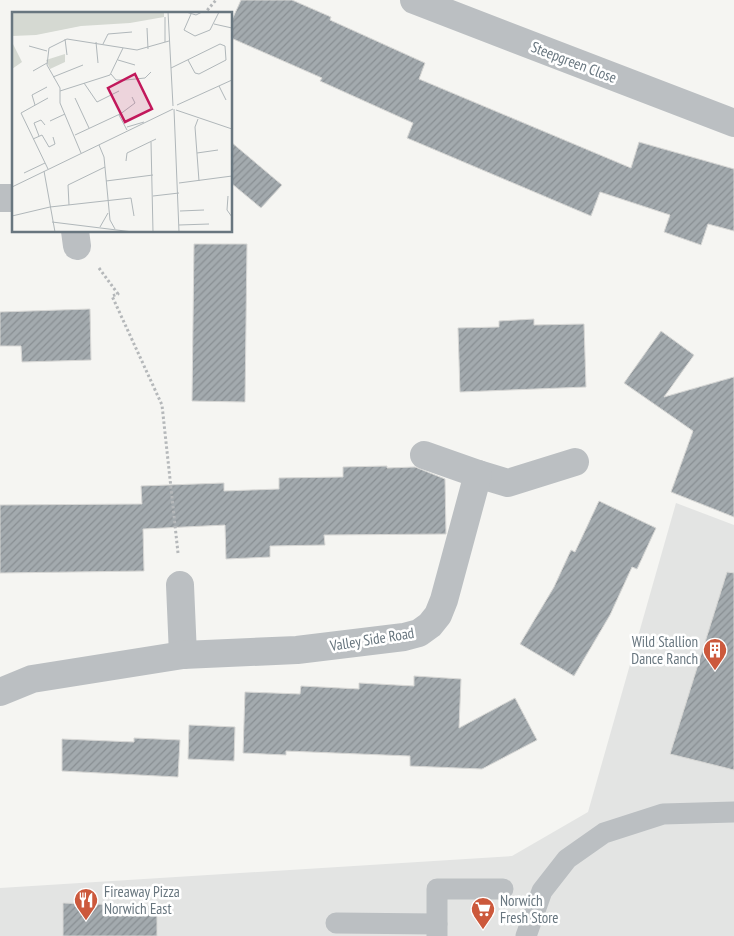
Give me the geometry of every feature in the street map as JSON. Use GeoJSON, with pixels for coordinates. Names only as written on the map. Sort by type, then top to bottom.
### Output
{"type":"FeatureCollection","features":[{"type":"Feature","properties":{"kind":"street","name":"Steepgreen Close"},"geometry":{"type":"LineString","coordinates":[[414,0],[734,123]]}},
{"type":"Feature","properties":{"kind":"street"},"geometry":{"type":"LineString","coordinates":[[424,455],[508,484],[575,462]]}},
{"type":"Feature","properties":{"kind":"street","name":"Valley Side Road"},"geometry":{"type":"LineString","coordinates":[[0,692],[32,679],[184,655],[297,650],[404,637],[419,633],[430,625],[444,600],[478,474]]}},
{"type":"Feature","properties":{"kind":"street"},"geometry":{"type":"LineString","coordinates":[[180,585],[184,655]]}},
{"type":"Feature","properties":{"kind":"lane"},"geometry":{"type":"LineString","coordinates":[[526,936],[542,891],[567,859],[604,833],[663,814],[734,812]]}},
{"type":"Feature","properties":{"kind":"lane"},"geometry":{"type":"LineString","coordinates":[[336,923],[437,930],[437,890],[503,889]]}},
{"type":"Feature","properties":{"kind":"path"},"geometry":{"type":"LineString","coordinates":[[206,12],[216,0]]}},
{"type":"Feature","properties":{"kind":"path"},"geometry":{"type":"LineString","coordinates":[[76,239],[118,294],[112,296],[162,405],[180,573],[177,574],[180,585]]}},
{"type":"Feature","properties":{"kind":"shaded area"},"geometry":{"type":"Polygon","coordinates":[[[676,503],[734,525],[734,936],[0,936],[0,888],[512,856],[588,812],[676,503]]]}},
{"type":"Feature","properties":{"kind":"building"},"geometry":{"type":"Polygon","coordinates":[[[241,0],[292,0],[331,17],[330,20],[425,63],[419,79],[631,168],[639,142],[734,169],[734,231],[708,224],[701,245],[664,232],[670,215],[600,192],[591,216],[407,138],[413,123],[320,81],[322,78],[232,38],[232,20],[241,0]]]}},
{"type":"Feature","properties":{"kind":"building"},"geometry":{"type":"Polygon","coordinates":[[[232,143],[282,185],[261,208],[232,184],[232,143]]]}},
{"type":"Feature","properties":{"kind":"building"},"geometry":{"type":"Polygon","coordinates":[[[194,244],[247,244],[245,402],[192,401],[194,244]]]}},
{"type":"Feature","properties":{"kind":"building"},"geometry":{"type":"Polygon","coordinates":[[[90,309],[91,360],[22,362],[21,346],[0,346],[0,312],[90,309]]]}},
{"type":"Feature","properties":{"kind":"building"},"geometry":{"type":"Polygon","coordinates":[[[534,319],[534,325],[584,324],[586,387],[460,392],[458,328],[499,327],[499,321],[534,319]]]}},
{"type":"Feature","properties":{"kind":"building"},"geometry":{"type":"Polygon","coordinates":[[[661,331],[694,355],[664,397],[734,377],[734,517],[671,492],[693,431],[624,383],[661,331]]]}},
{"type":"Feature","properties":{"kind":"building"},"geometry":{"type":"Polygon","coordinates":[[[387,466],[387,468],[415,467],[445,479],[446,534],[324,535],[325,545],[270,546],[270,557],[226,559],[225,525],[143,529],[144,571],[0,573],[0,505],[142,504],[141,486],[224,483],[224,491],[279,489],[279,478],[343,477],[343,467],[387,466]]]}},
{"type":"Feature","properties":{"kind":"building"},"geometry":{"type":"Polygon","coordinates":[[[599,501],[656,528],[637,569],[632,567],[610,615],[574,676],[520,644],[554,587],[571,550],[575,552],[599,501]]]}},
{"type":"Feature","properties":{"kind":"building","name":"Wild Stallion Dance Ranch"},"geometry":{"type":"Polygon","coordinates":[[[727,572],[734,573],[734,770],[670,754],[727,572]]]}},
{"type":"Feature","properties":{"kind":"building"},"geometry":{"type":"Polygon","coordinates":[[[414,676],[461,679],[459,728],[515,698],[537,740],[482,769],[410,766],[410,756],[286,751],[286,755],[243,753],[245,692],[300,694],[301,686],[359,689],[359,683],[414,686],[414,676]]]}},
{"type":"Feature","properties":{"kind":"building"},"geometry":{"type":"Polygon","coordinates":[[[189,725],[235,727],[234,761],[188,759],[189,725]]]}},
{"type":"Feature","properties":{"kind":"building"},"geometry":{"type":"Polygon","coordinates":[[[134,738],[180,740],[178,777],[62,771],[62,739],[134,742],[134,738]]]}},
{"type":"Feature","properties":{"kind":"building"},"geometry":{"type":"Polygon","coordinates":[[[63,903],[157,906],[157,936],[63,936],[63,903]]]}},
{"type":"Feature","properties":{"kind":"place","name":"Wild Stallion Dance Ranch"},"geometry":{"type":"Point","coordinates":[715,671]}},
{"type":"Feature","properties":{"kind":"place","name":"Fireaway Pizza Norwich East"},"geometry":{"type":"Point","coordinates":[86,921]}},
{"type":"Feature","properties":{"kind":"place","name":"Norwich Fresh Store"},"geometry":{"type":"Point","coordinates":[483,930]}}]}
